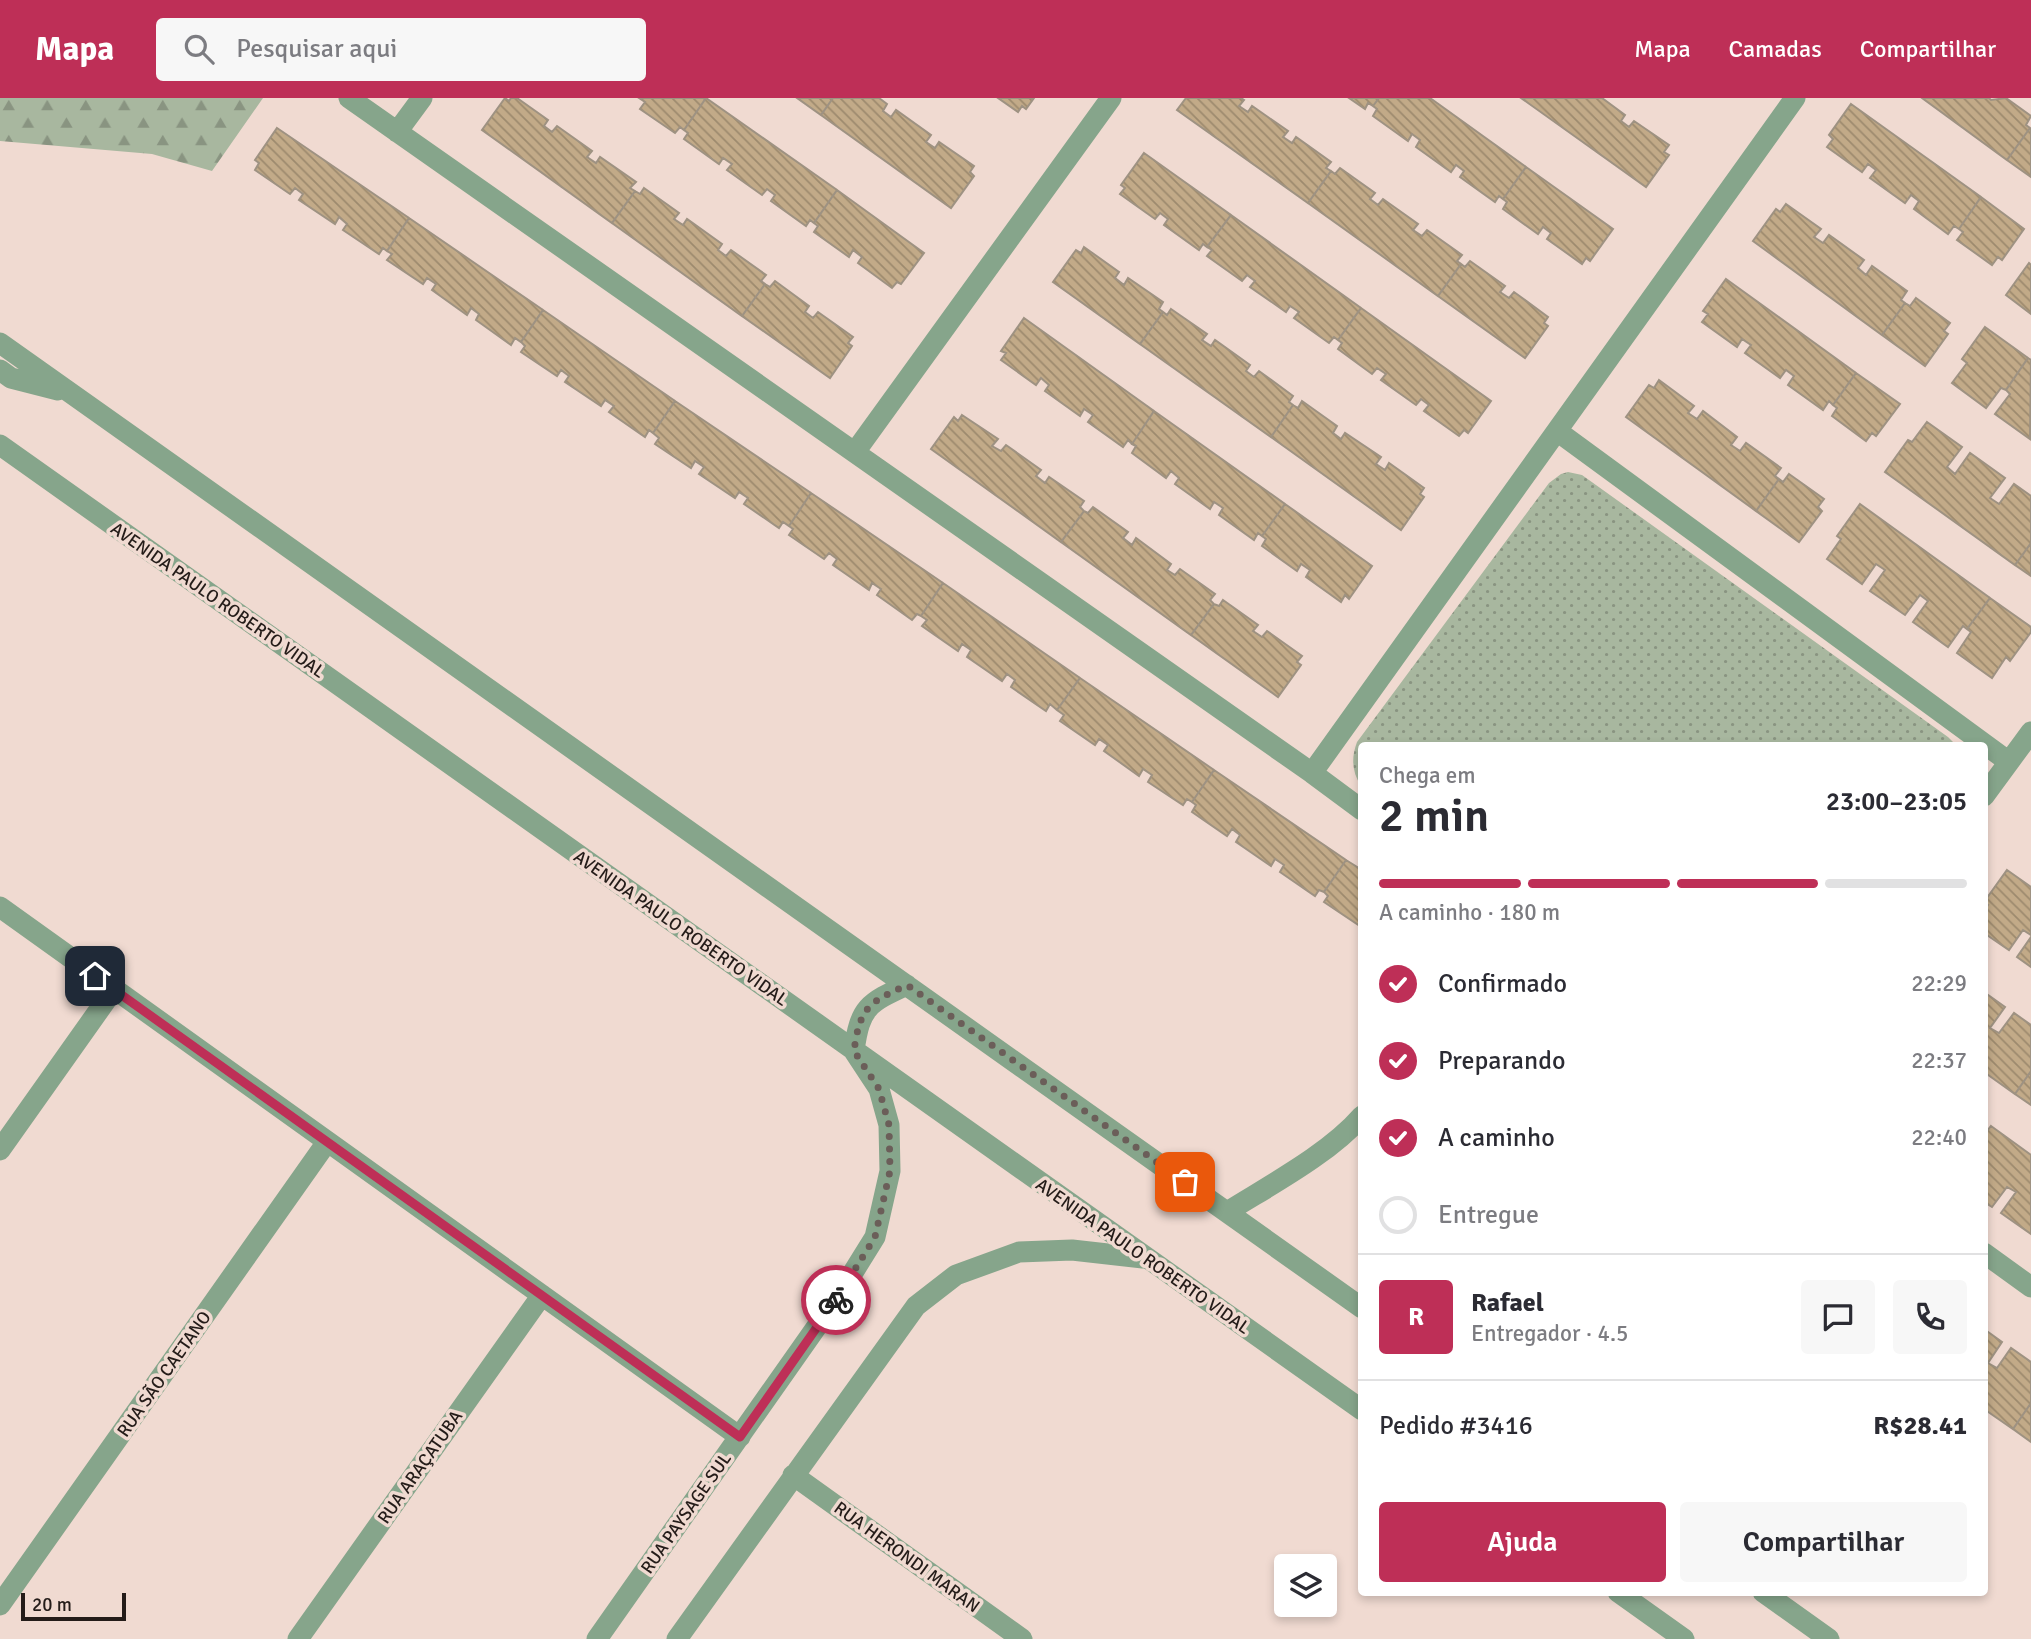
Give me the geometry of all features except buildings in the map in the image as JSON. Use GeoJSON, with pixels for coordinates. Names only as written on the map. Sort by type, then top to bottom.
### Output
{"type":"FeatureCollection","features":[{"type":"Feature","properties":{"kind":"street"},"geometry":{"type":"LineString","coordinates":[[349,98],[1358,807]]}},
{"type":"Feature","properties":{"kind":"street"},"geometry":{"type":"LineString","coordinates":[[397,132],[422,98]]}},
{"type":"Feature","properties":{"kind":"street"},"geometry":{"type":"LineString","coordinates":[[855,452],[1111,98]]}},
{"type":"Feature","properties":{"kind":"street"},"geometry":{"type":"LineString","coordinates":[[1312,773],[1795,98]]}},
{"type":"Feature","properties":{"kind":"street"},"geometry":{"type":"LineString","coordinates":[[0,343],[1358,1305]]}},
{"type":"Feature","properties":{"kind":"street"},"geometry":{"type":"LineString","coordinates":[[0,370],[11,378],[71,393]]}},
{"type":"Feature","properties":{"kind":"street"},"geometry":{"type":"LineString","coordinates":[[1557,431],[1982,742]]}},
{"type":"Feature","properties":{"kind":"street","name":"AVENIDA PAULO ROBERTO VIDAL"},"geometry":{"type":"LineString","coordinates":[[0,445],[1358,1407]]}},
{"type":"Feature","properties":{"kind":"street"},"geometry":{"type":"LineString","coordinates":[[1988,791],[2031,732]]}},
{"type":"Feature","properties":{"kind":"street"},"geometry":{"type":"LineString","coordinates":[[1988,747],[2009,762]]}},
{"type":"Feature","properties":{"kind":"street"},"geometry":{"type":"LineString","coordinates":[[0,907],[740,1437]]}},
{"type":"Feature","properties":{"kind":"street"},"geometry":{"type":"LineString","coordinates":[[854,1051],[857,1026],[866,1010],[884,996],[907,985]]}},
{"type":"Feature","properties":{"kind":"street"},"geometry":{"type":"LineString","coordinates":[[0,1150],[114,989]]}},
{"type":"Feature","properties":{"kind":"street","name":"RUA PAYSAGE SUL"},"geometry":{"type":"LineString","coordinates":[[597,1639],[839,1295],[875,1237],[890,1171],[889,1125],[879,1089],[854,1051]]}},
{"type":"Feature","properties":{"kind":"street"},"geometry":{"type":"LineString","coordinates":[[1227,1212],[1317,1154],[1358,1120]]}},
{"type":"Feature","properties":{"kind":"street","name":"RUA SÃO CAETANO"},"geometry":{"type":"LineString","coordinates":[[0,1605],[327,1142]]}},
{"type":"Feature","properties":{"kind":"street"},"geometry":{"type":"LineString","coordinates":[[677,1639],[916,1306],[956,1275],[1020,1252],[1072,1250],[1147,1259]]}},
{"type":"Feature","properties":{"kind":"street"},"geometry":{"type":"LineString","coordinates":[[1988,1256],[2031,1287]]}},
{"type":"Feature","properties":{"kind":"street","name":"RUA ARAÇATUBA"},"geometry":{"type":"LineString","coordinates":[[298,1639],[542,1295]]}},
{"type":"Feature","properties":{"kind":"street","name":"RUA HERONDI MARAN"},"geometry":{"type":"LineString","coordinates":[[793,1475],[1014,1637]]}},
{"type":"Feature","properties":{"kind":"street"},"geometry":{"type":"LineString","coordinates":[[1624,1596],[1684,1639]]}},
{"type":"Feature","properties":{"kind":"street"},"geometry":{"type":"LineString","coordinates":[[1769,1596],[1829,1639]]}},
{"type":"Feature","properties":{"kind":"green space"},"geometry":{"type":"Polygon","coordinates":[[[0,98],[263,98],[212,171],[152,154],[0,141],[0,98]]]}},
{"type":"Feature","properties":{"kind":"green space"},"geometry":{"type":"Polygon","coordinates":[[[1568,472],[1582,475],[1953,742],[1358,742],[1358,779],[1353,765],[1357,742],[1549,483],[1568,472]]]}},
{"type":"Feature","properties":{"kind":"way so far"},"geometry":{"type":"LineString","coordinates":[[836,1300],[875,1237],[890,1171],[889,1125],[879,1089],[854,1051],[857,1026],[866,1010],[884,996],[907,985],[1185,1182]]}},
{"type":"Feature","properties":{"kind":"route"},"geometry":{"type":"LineString","coordinates":[[95,976],[740,1437],[836,1300]]}}]}
